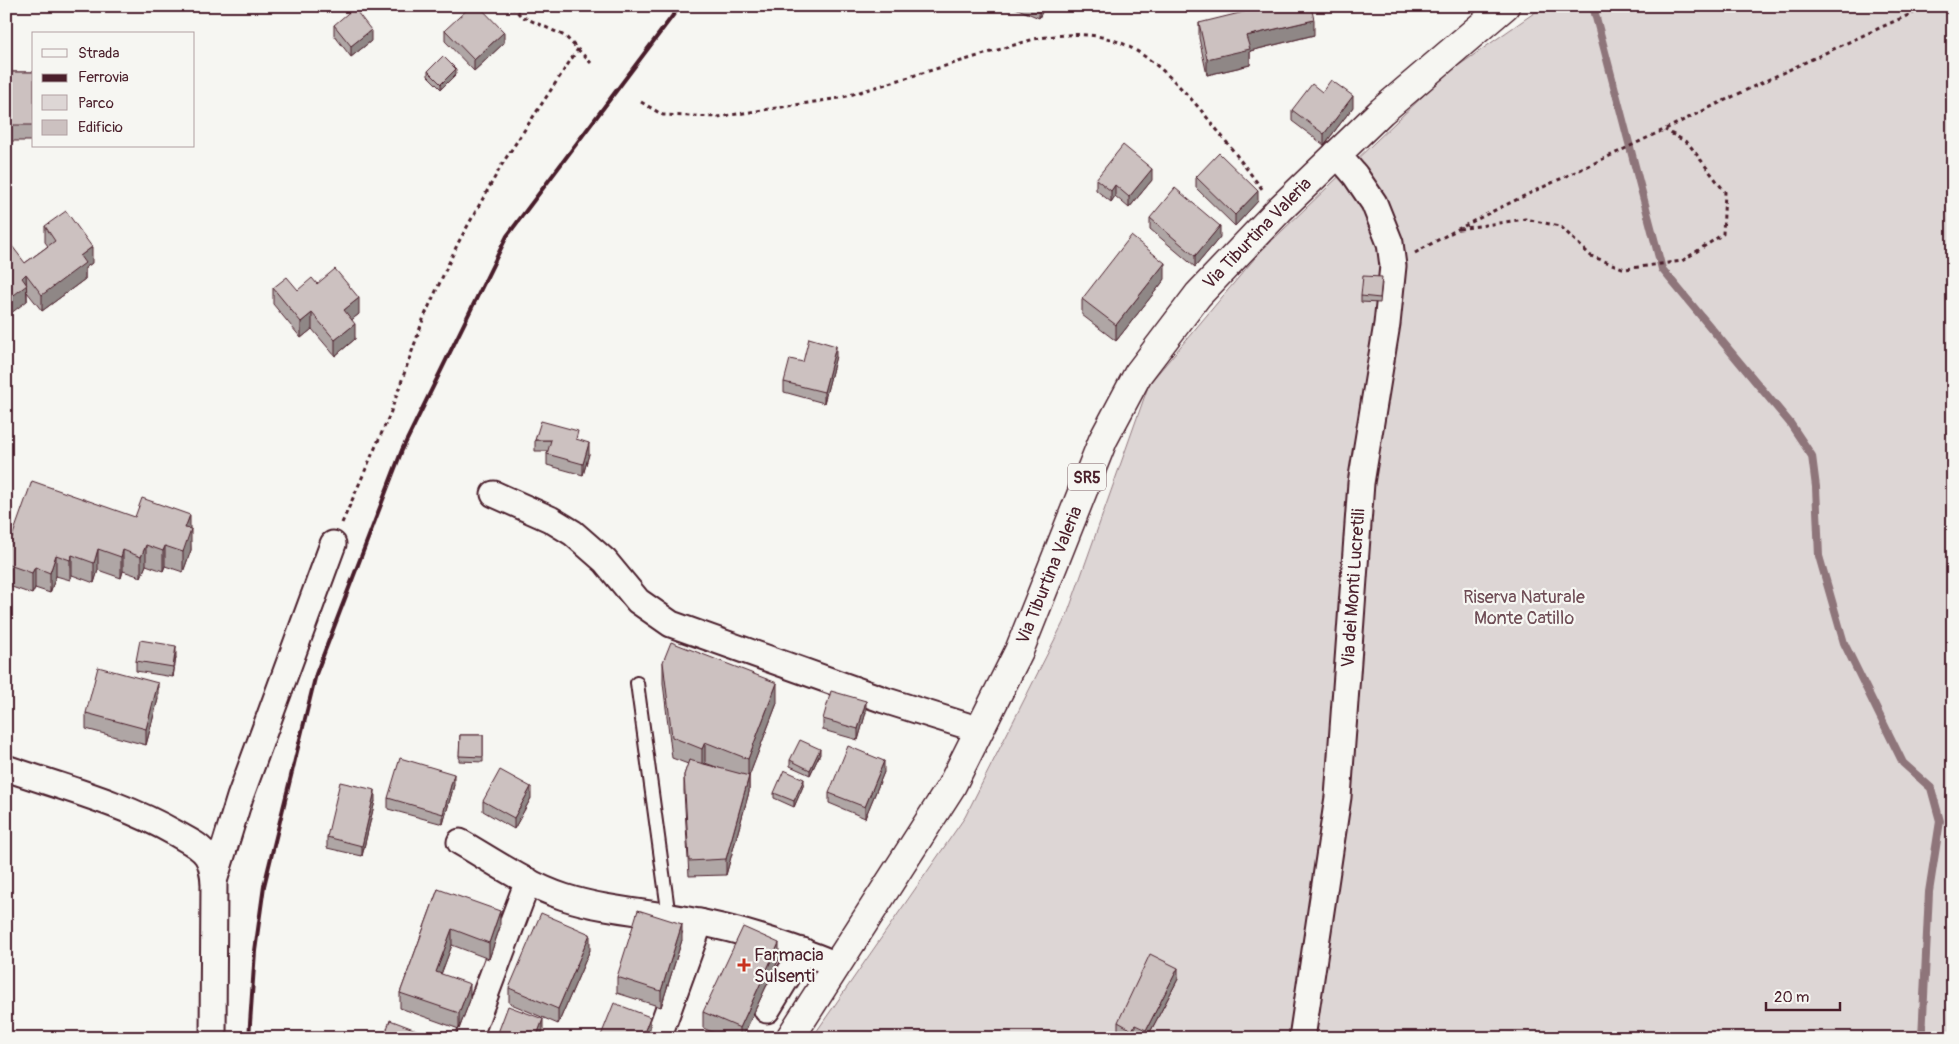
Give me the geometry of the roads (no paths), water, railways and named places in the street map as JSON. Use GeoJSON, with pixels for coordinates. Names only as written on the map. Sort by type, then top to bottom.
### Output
{"type":"FeatureCollection","features":[{"type":"Feature","properties":{"kind":"main road","name":"Via Tiburtina Valeria"},"geometry":{"type":"LineString","coordinates":[[790,1038],[951,788],[1022,643],[1097,453],[1125,397],[1158,347],[1198,295],[1336,153],[1405,90],[1506,6]]}},
{"type":"Feature","properties":{"kind":"street","name":"Via dei Monti Lucretili"},"geometry":{"type":"LineString","coordinates":[[1302,1038],[1338,797],[1362,475],[1387,324],[1392,266],[1390,243],[1374,203],[1355,174],[1336,153]]}},
{"type":"Feature","properties":{"kind":"street"},"geometry":{"type":"LineString","coordinates":[[494,494],[573,533],[605,561],[638,601],[671,624],[884,700],[980,730]]}},
{"type":"Feature","properties":{"kind":"street"},"geometry":{"type":"LineString","coordinates":[[214,882],[240,798],[333,544]]}},
{"type":"Feature","properties":{"kind":"street"},"geometry":{"type":"LineString","coordinates":[[6,768],[115,804],[195,844],[206,854],[212,867],[214,882],[213,1038]]}},
{"type":"Feature","properties":{"kind":"street"},"geometry":{"type":"LineString","coordinates":[[460,842],[553,893],[584,903],[700,922],[758,935],[837,965]]}},
{"type":"Feature","properties":{"kind":"street"},"geometry":{"type":"LineString","coordinates":[[469,1038],[528,881]]}},
{"type":"Feature","properties":{"kind":"street"},"geometry":{"type":"LineString","coordinates":[[658,1038],[700,922]]}},
{"type":"Feature","properties":{"kind":"street"},"geometry":{"type":"LineString","coordinates":[[767,1010],[803,951]]}},
{"type":"Feature","properties":{"kind":"lane"},"geometry":{"type":"LineString","coordinates":[[636,683],[669,917]]}},
{"type":"Feature","properties":{"kind":"waterway"},"geometry":{"type":"LineString","coordinates":[[1593,6],[1662,269],[1790,423],[1812,456],[1816,487],[1819,556],[1844,643],[1903,763],[1931,788],[1940,821],[1929,892],[1922,1038]]}},
{"type":"Feature","properties":{"kind":"railway"},"geometry":{"type":"LineString","coordinates":[[249,1038],[255,951],[264,886],[316,674],[402,450],[507,236],[680,6]]}},
{"type":"Feature","properties":{"kind":"place","name":"Farmacia Sulsenti"},"geometry":{"type":"Point","coordinates":[744,965]}},
{"type":"Feature","properties":{"kind":"park label","name":"Riserva Naturale Monte Catillo"},"geometry":{"type":"Point","coordinates":[1524,607]}}]}
